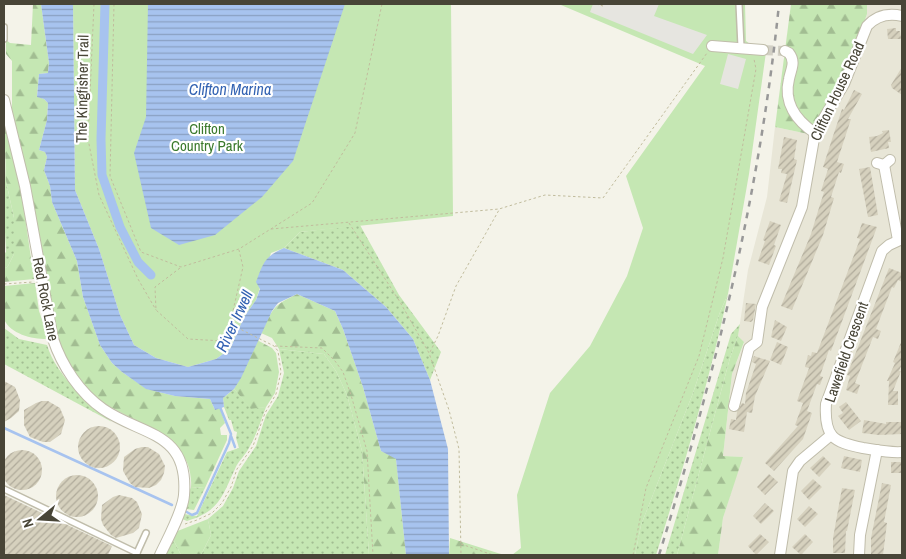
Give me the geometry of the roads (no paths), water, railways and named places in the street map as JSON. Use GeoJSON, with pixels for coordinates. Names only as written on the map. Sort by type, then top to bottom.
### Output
{"type":"FeatureCollection","features":[{"type":"Feature","properties":{"kind":"street","name":"Clifton House Road"},"geometry":{"type":"LineString","coordinates":[[734,406],[749,348],[760,343],[762,308],[802,207],[815,134],[844,84],[867,26],[873,20],[884,15],[902,16]]}},
{"type":"Feature","properties":{"kind":"street"},"geometry":{"type":"LineString","coordinates":[[712,46],[763,50]]}},
{"type":"Feature","properties":{"kind":"street"},"geometry":{"type":"LineString","coordinates":[[785,51],[792,56],[793,62],[788,88],[792,110],[798,120],[815,134]]}},
{"type":"Feature","properties":{"kind":"street","name":"Red Rock Lane"},"geometry":{"type":"LineString","coordinates":[[4,100],[25,186],[53,339],[58,354],[82,390],[104,409],[156,435],[176,451],[184,474],[184,497],[160,555]]}},
{"type":"Feature","properties":{"kind":"street"},"geometry":{"type":"LineString","coordinates":[[883,163],[900,240]]}},
{"type":"Feature","properties":{"kind":"street","name":"Lawefield Crescent"},"geometry":{"type":"LineString","coordinates":[[832,435],[826,426],[826,404],[882,251],[885,247],[900,240]]}},
{"type":"Feature","properties":{"kind":"street"},"geometry":{"type":"LineString","coordinates":[[780,555],[793,471],[800,461],[832,435],[844,444],[902,452]]}},
{"type":"Feature","properties":{"kind":"street"},"geometry":{"type":"LineString","coordinates":[[860,555],[860,535],[877,450]]}},
{"type":"Feature","properties":{"kind":"lane"},"geometry":{"type":"LineString","coordinates":[[739,4],[747,48]]}},
{"type":"Feature","properties":{"kind":"lane"},"geometry":{"type":"LineString","coordinates":[[4,27],[4,39]]}},
{"type":"Feature","properties":{"kind":"lane"},"geometry":{"type":"LineString","coordinates":[[4,489],[137,554],[146,533]]}},
{"type":"Feature","properties":{"kind":"water"},"geometry":{"type":"Polygon","coordinates":[[[41,4],[73,4],[75,190],[99,249],[120,315],[134,345],[156,358],[188,367],[216,359],[230,349],[244,317],[256,300],[260,289],[256,282],[261,270],[273,254],[284,248],[343,270],[386,307],[413,339],[430,380],[448,449],[449,555],[406,555],[396,459],[381,451],[363,387],[335,311],[297,294],[278,303],[272,311],[241,378],[234,389],[223,398],[224,407],[215,410],[210,399],[175,396],[146,389],[112,363],[100,345],[83,297],[77,261],[52,202],[50,186],[44,170],[47,157],[45,152],[39,150],[47,120],[48,103],[44,99],[37,97],[39,74],[48,73],[49,63],[41,4]]]}},
{"type":"Feature","properties":{"kind":"water","name":"Clifton Marina"},"geometry":{"type":"Polygon","coordinates":[[[148,4],[345,4],[293,161],[262,197],[215,235],[179,245],[151,228],[134,153],[146,117],[148,4]]]}},
{"type":"Feature","properties":{"kind":"waterway"},"geometry":{"type":"LineString","coordinates":[[105,4],[101,139],[102,175],[120,227],[138,262],[151,275]]}},
{"type":"Feature","properties":{"kind":"waterway"},"geometry":{"type":"LineString","coordinates":[[185,511],[192,515],[197,513],[229,443],[231,434],[220,407]]}},
{"type":"Feature","properties":{"kind":"waterway"},"geometry":{"type":"LineString","coordinates":[[4,428],[172,505]]}},
{"type":"Feature","properties":{"kind":"waterway"},"geometry":{"type":"LineString","coordinates":[[231,436],[235,447]]}},
{"type":"Feature","properties":{"kind":"tunnel"},"geometry":{"type":"LineString","coordinates":[[763,50],[785,51]]}},
{"type":"Feature","properties":{"kind":"railway"},"geometry":{"type":"LineString","coordinates":[[659,555],[699,419],[733,282],[760,144],[779,4]]}},
{"type":"Feature","properties":{"kind":"park label","name":"Clifton Country Park"},"geometry":{"type":"Point","coordinates":[207,136]}},
{"type":"Feature","properties":{"kind":"water label","name":"River Irwell"},"geometry":{"type":"Point","coordinates":[234,321]}}]}
